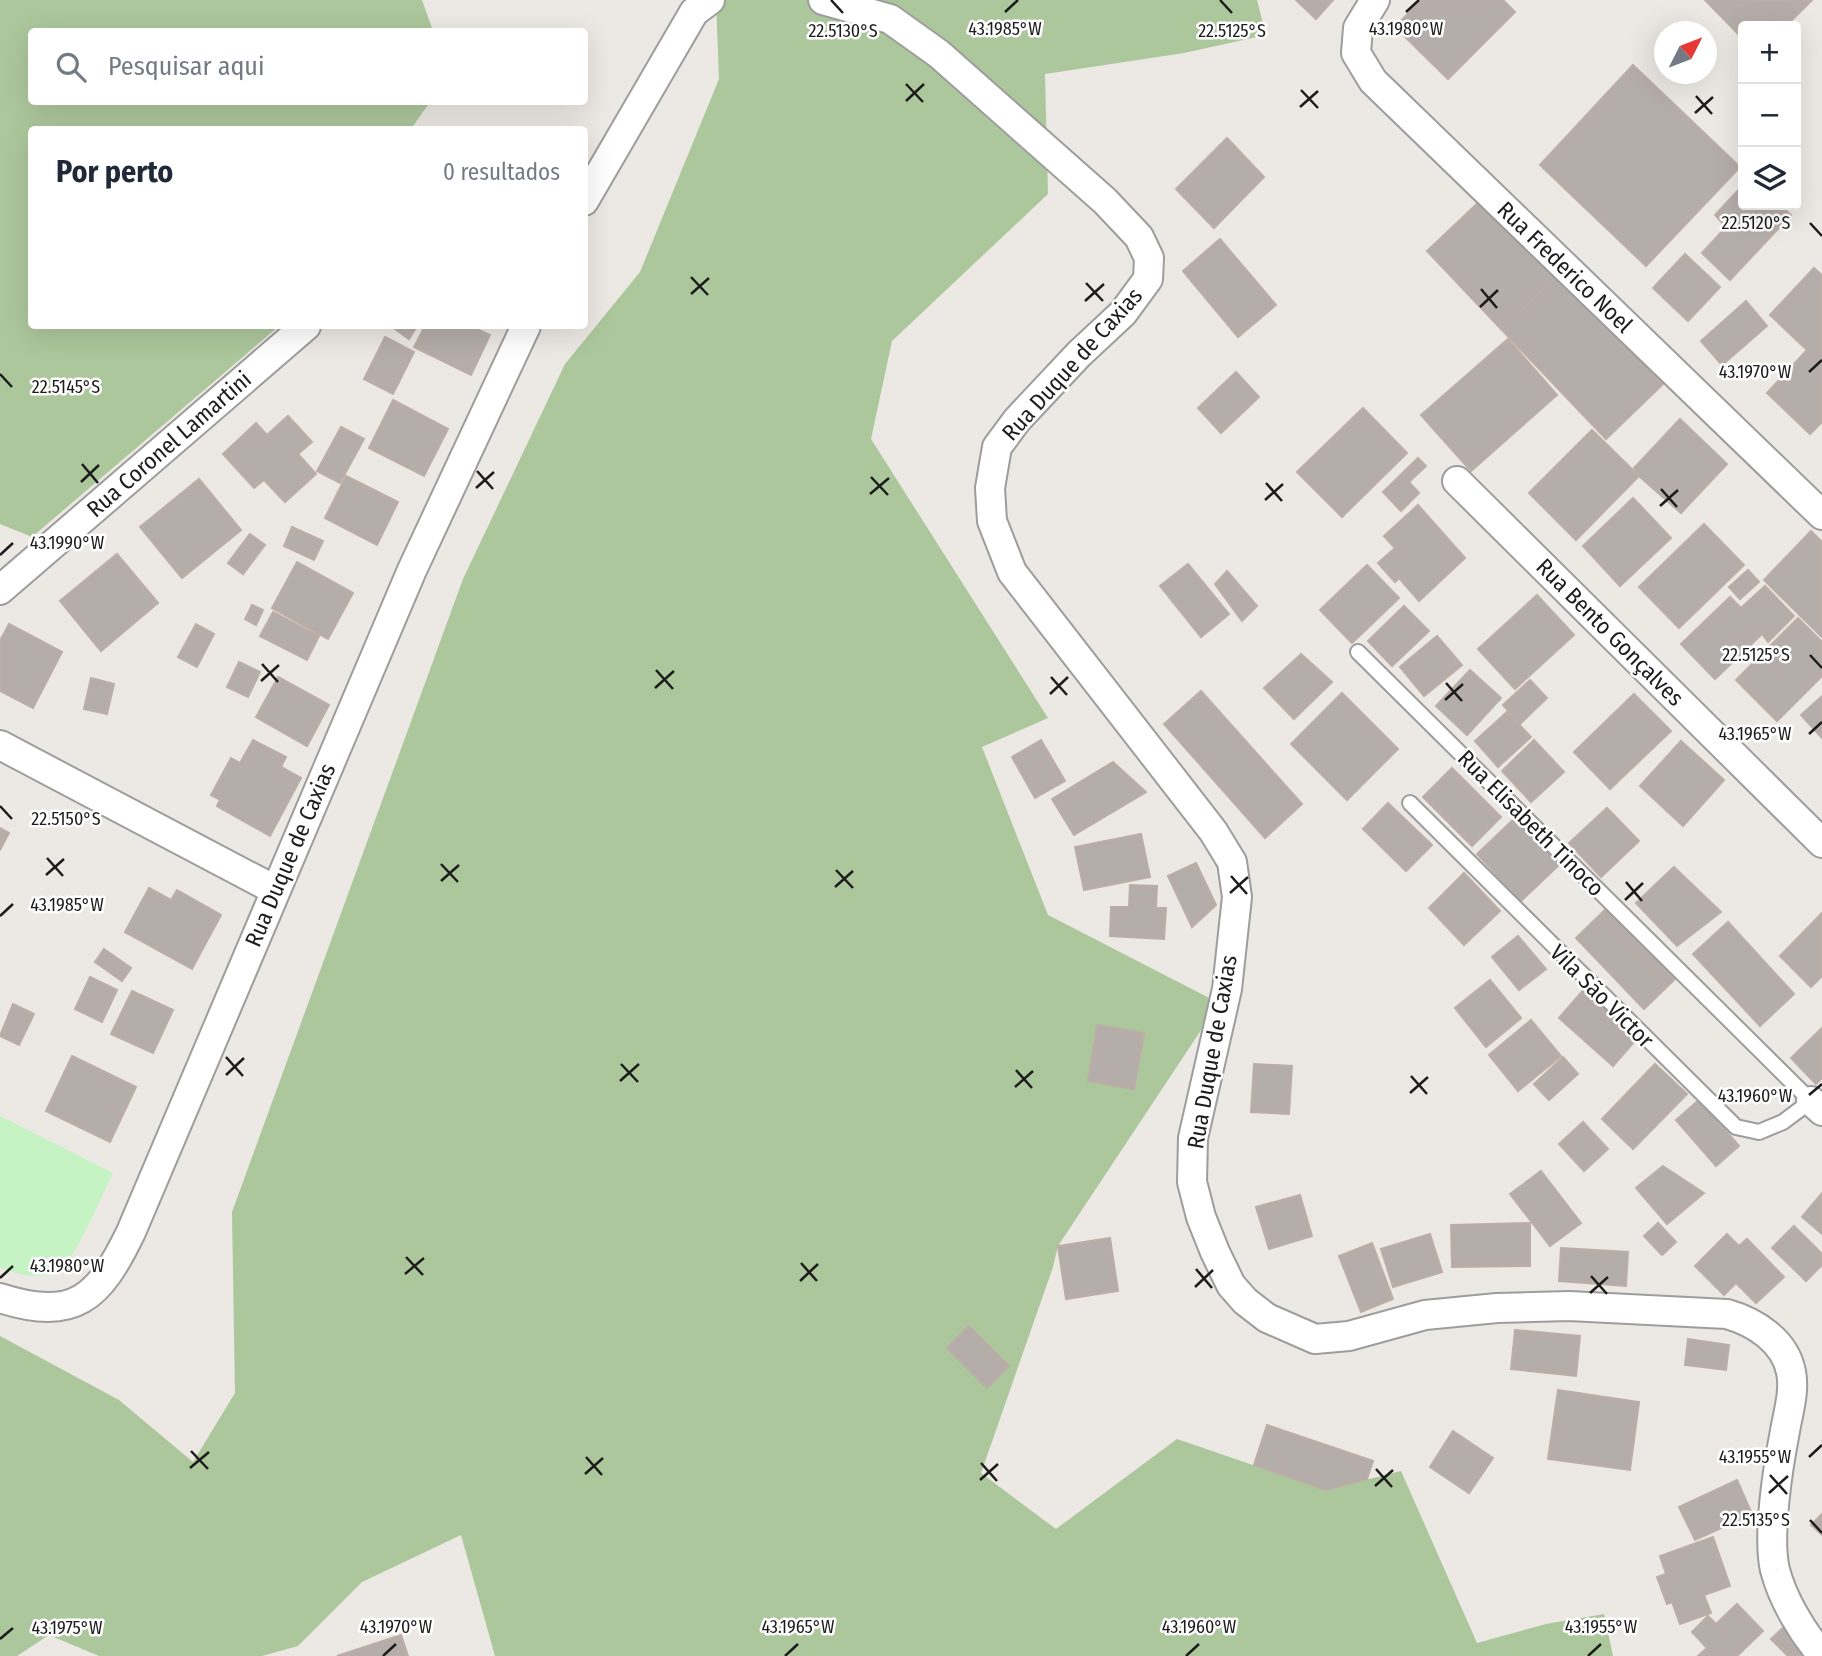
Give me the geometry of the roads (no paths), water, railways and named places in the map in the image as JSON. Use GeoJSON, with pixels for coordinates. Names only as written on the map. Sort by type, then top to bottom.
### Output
{"type":"FeatureCollection","features":[{"type":"Feature","properties":{"kind":"street"},"geometry":{"type":"LineString","coordinates":[[588,194],[695,12],[710,0]]}},
{"type":"Feature","properties":{"kind":"street","name":"Rua Duque de Caxias"},"geometry":{"type":"LineString","coordinates":[[823,0],[890,19],[939,54],[1105,201],[1139,237],[1149,258],[1148,279],[1124,313],[1079,354],[1034,401],[997,447],[990,488],[992,521],[1012,572],[1213,831],[1232,862],[1237,897],[1227,989],[1193,1138],[1192,1182],[1210,1240],[1231,1285],[1245,1301],[1267,1318],[1315,1339],[1349,1336],[1425,1315],[1497,1308],[1680,1310],[1727,1314],[1759,1328],[1787,1359],[1792,1386],[1773,1525],[1775,1569],[1788,1603],[1810,1641],[1822,1655]]}},
{"type":"Feature","properties":{"kind":"street","name":"Rua Frederico Noel"},"geometry":{"type":"LineString","coordinates":[[1375,0],[1358,28],[1356,53],[1373,81],[1822,515]]}},
{"type":"Feature","properties":{"kind":"street","name":"Rua Coronel Lamartini"},"geometry":{"type":"LineString","coordinates":[[0,590],[303,329]]}},
{"type":"Feature","properties":{"kind":"street","name":"Rua Duque de Caxias"},"geometry":{"type":"LineString","coordinates":[[0,1298],[29,1307],[61,1308],[91,1293],[113,1270],[412,570],[525,329]]}},
{"type":"Feature","properties":{"kind":"street","name":"Rua Bento Gonçalves"},"geometry":{"type":"LineString","coordinates":[[1457,481],[1822,843]]}},
{"type":"Feature","properties":{"kind":"street"},"geometry":{"type":"LineString","coordinates":[[0,745],[275,890]]}},
{"type":"Feature","properties":{"kind":"lane","name":"Rua Elisabeth Tinoco"},"geometry":{"type":"LineString","coordinates":[[1358,652],[1817,1106]]}},
{"type":"Feature","properties":{"kind":"lane","name":"Vila São Victor"},"geometry":{"type":"LineString","coordinates":[[1410,803],[1640,1035],[1736,1127],[1759,1132],[1817,1106]]}}]}
